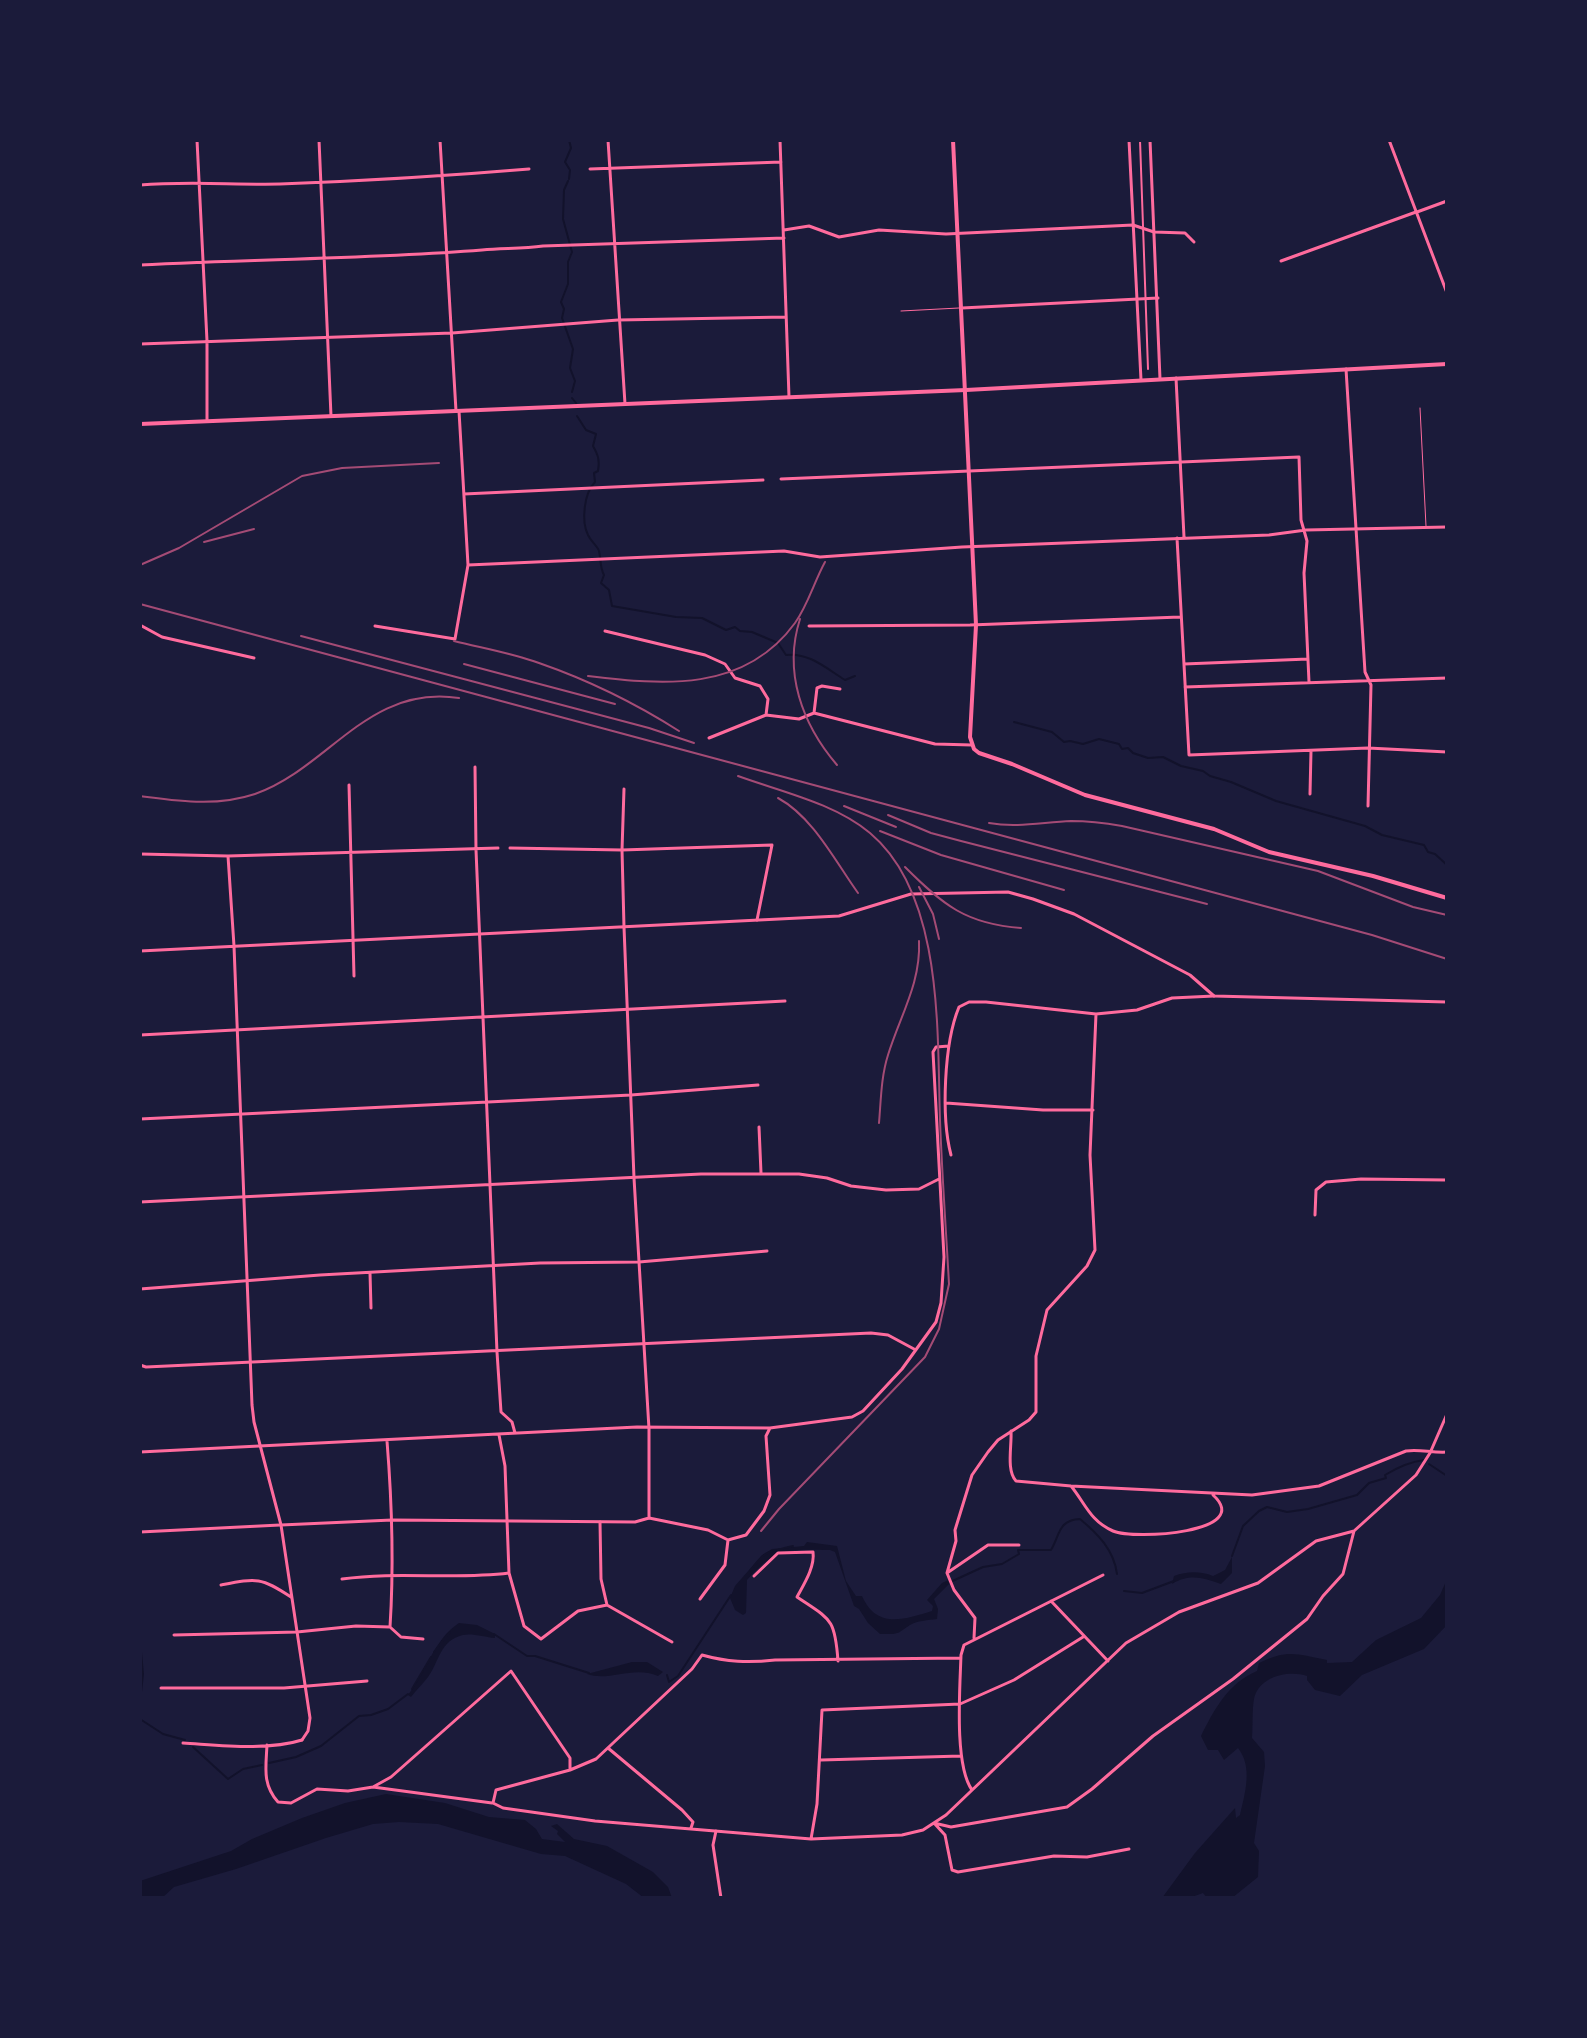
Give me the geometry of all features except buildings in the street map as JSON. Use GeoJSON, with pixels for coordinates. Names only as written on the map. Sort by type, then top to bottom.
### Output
{"type":"FeatureCollection","features":[{"type":"Feature","properties":{"kind":"main road"},"geometry":{"type":"LineString","coordinates":[[953,140],[976,625],[972,745],[979,753],[1085,795],[1214,829],[1269,852],[1373,876],[1447,898]]}},
{"type":"Feature","properties":{"kind":"main road"},"geometry":{"type":"LineString","coordinates":[[140,424],[966,390],[1447,364]]}},
{"type":"Feature","properties":{"kind":"street"},"geometry":{"type":"LineString","coordinates":[[197,140],[207,341],[207,421]]}},
{"type":"Feature","properties":{"kind":"street"},"geometry":{"type":"LineString","coordinates":[[319,140],[331,416]]}},
{"type":"Feature","properties":{"kind":"street"},"geometry":{"type":"LineString","coordinates":[[375,626],[455,639],[468,565],[440,140]]}},
{"type":"Feature","properties":{"kind":"street"},"geometry":{"type":"LineString","coordinates":[[608,140],[625,404]]}},
{"type":"Feature","properties":{"kind":"street"},"geometry":{"type":"LineString","coordinates":[[780,140],[789,397]]}},
{"type":"Feature","properties":{"kind":"street"},"geometry":{"type":"LineString","coordinates":[[1129,140],[1141,380]]}},
{"type":"Feature","properties":{"kind":"street"},"geometry":{"type":"LineString","coordinates":[[1140,140],[1148,369]]}},
{"type":"Feature","properties":{"kind":"street"},"geometry":{"type":"LineString","coordinates":[[1150,140],[1160,379]]}},
{"type":"Feature","properties":{"kind":"street"},"geometry":{"type":"LineString","coordinates":[[1389,140],[1447,293]]}},
{"type":"Feature","properties":{"kind":"street"},"geometry":{"type":"LineString","coordinates":[[590,169],[781,162]]}},
{"type":"Feature","properties":{"kind":"street"},"geometry":{"type":"LineString","coordinates":[[140,185],[321,183],[529,169]]}},
{"type":"Feature","properties":{"kind":"street"},"geometry":{"type":"LineString","coordinates":[[1281,261],[1447,201]]}},
{"type":"Feature","properties":{"kind":"street"},"geometry":{"type":"LineString","coordinates":[[784,230],[809,226],[839,237],[879,230],[958,233],[1133,225],[1154,232],[1185,233],[1194,242]]}},
{"type":"Feature","properties":{"kind":"street"},"geometry":{"type":"LineString","coordinates":[[140,265],[784,238]]}},
{"type":"Feature","properties":{"kind":"street"},"geometry":{"type":"LineString","coordinates":[[961,308],[1158,298]]}},
{"type":"Feature","properties":{"kind":"street"},"geometry":{"type":"LineString","coordinates":[[140,344],[452,333],[618,320],[786,317]]}},
{"type":"Feature","properties":{"kind":"street"},"geometry":{"type":"LineString","coordinates":[[1346,369],[1365,672],[1371,685],[1368,806]]}},
{"type":"Feature","properties":{"kind":"street"},"geometry":{"type":"LineString","coordinates":[[1176,378],[1184,537]]}},
{"type":"Feature","properties":{"kind":"street"},"geometry":{"type":"LineString","coordinates":[[781,479],[1299,457],[1301,520],[1306,530],[1304,573],[1309,682]]}},
{"type":"Feature","properties":{"kind":"street"},"geometry":{"type":"LineString","coordinates":[[464,494],[763,480]]}},
{"type":"Feature","properties":{"kind":"street"},"geometry":{"type":"LineString","coordinates":[[468,565],[784,551],[820,557],[973,547],[1269,535],[1306,530],[1447,527]]}},
{"type":"Feature","properties":{"kind":"street"},"geometry":{"type":"LineString","coordinates":[[1177,538],[1189,755],[1368,748],[1447,752]]}},
{"type":"Feature","properties":{"kind":"street"},"geometry":{"type":"LineString","coordinates":[[809,626],[976,625],[1180,617]]}},
{"type":"Feature","properties":{"kind":"street"},"geometry":{"type":"LineString","coordinates":[[140,625],[162,637],[254,658]]}},
{"type":"Feature","properties":{"kind":"street"},"geometry":{"type":"LineString","coordinates":[[605,631],[705,655],[725,664],[735,678],[760,686],[768,699],[766,715]]}},
{"type":"Feature","properties":{"kind":"street"},"geometry":{"type":"LineString","coordinates":[[1184,664],[1308,659]]}},
{"type":"Feature","properties":{"kind":"street"},"geometry":{"type":"LineString","coordinates":[[1185,687],[1447,678]]}},
{"type":"Feature","properties":{"kind":"street"},"geometry":{"type":"LineString","coordinates":[[814,713],[817,688],[840,689]]}},
{"type":"Feature","properties":{"kind":"street"},"geometry":{"type":"LineString","coordinates":[[709,738],[766,715],[799,719],[814,713],[935,744],[972,745]]}},
{"type":"Feature","properties":{"kind":"street"},"geometry":{"type":"LineString","coordinates":[[1310,794],[1311,751]]}},
{"type":"Feature","properties":{"kind":"street"},"geometry":{"type":"LineString","coordinates":[[475,767],[497,1352],[501,1412],[512,1422],[515,1433]]}},
{"type":"Feature","properties":{"kind":"street"},"geometry":{"type":"LineString","coordinates":[[349,785],[354,976]]}},
{"type":"Feature","properties":{"kind":"street"},"geometry":{"type":"LineString","coordinates":[[624,789],[624,927],[634,1178],[649,1429],[649,1518]]}},
{"type":"Feature","properties":{"kind":"street"},"geometry":{"type":"LineString","coordinates":[[510,848],[622,850],[772,845],[757,920]]}},
{"type":"Feature","properties":{"kind":"street"},"geometry":{"type":"LineString","coordinates":[[140,854],[349,854],[498,848]]}},
{"type":"Feature","properties":{"kind":"street"},"geometry":{"type":"LineString","coordinates":[[183,1743],[290,1744],[302,1740],[308,1731],[310,1718],[281,1525],[253,1414],[228,856]]}},
{"type":"Feature","properties":{"kind":"street"},"geometry":{"type":"LineString","coordinates":[[140,951],[839,916],[911,894],[1008,892],[1074,914],[1190,975],[1214,996]]}},
{"type":"Feature","properties":{"kind":"street"},"geometry":{"type":"LineString","coordinates":[[951,1155],[946,1103],[949,1046],[959,1007],[969,1002],[1096,1014],[1137,1010],[1172,998],[1214,996],[1447,1002]]}},
{"type":"Feature","properties":{"kind":"street"},"geometry":{"type":"LineString","coordinates":[[140,1035],[785,1001]]}},
{"type":"Feature","properties":{"kind":"street"},"geometry":{"type":"LineString","coordinates":[[974,1638],[975,1618],[954,1590],[947,1573],[956,1541],[955,1530],[972,1475],[988,1452],[1036,1412],[1036,1356],[1047,1310],[1087,1266],[1095,1250],[1090,1174],[1096,1014]]}},
{"type":"Feature","properties":{"kind":"street"},"geometry":{"type":"LineString","coordinates":[[140,1452],[515,1433],[770,1428],[852,1417],[863,1411],[902,1369],[936,1322],[941,1303],[944,1257],[933,1052],[936,1047],[949,1046]]}},
{"type":"Feature","properties":{"kind":"street"},"geometry":{"type":"LineString","coordinates":[[140,1119],[631,1095],[758,1085]]}},
{"type":"Feature","properties":{"kind":"street"},"geometry":{"type":"LineString","coordinates":[[946,1103],[1093,1110]]}},
{"type":"Feature","properties":{"kind":"street"},"geometry":{"type":"LineString","coordinates":[[759,1127],[761,1173]]}},
{"type":"Feature","properties":{"kind":"street"},"geometry":{"type":"LineString","coordinates":[[140,1202],[491,1182],[761,1173],[827,1178],[851,1186],[886,1190],[919,1189],[941,1178]]}},
{"type":"Feature","properties":{"kind":"street"},"geometry":{"type":"LineString","coordinates":[[1315,1215],[1316,1190],[1326,1182],[1361,1179],[1447,1180]]}},
{"type":"Feature","properties":{"kind":"street"},"geometry":{"type":"LineString","coordinates":[[140,1289],[540,1263],[639,1262],[767,1251]]}},
{"type":"Feature","properties":{"kind":"street"},"geometry":{"type":"LineString","coordinates":[[370,1273],[371,1308]]}},
{"type":"Feature","properties":{"kind":"street"},"geometry":{"type":"LineString","coordinates":[[140,1365],[251,1363],[871,1333],[888,1335],[914,1349]]}},
{"type":"Feature","properties":{"kind":"street"},"geometry":{"type":"LineString","coordinates":[[267,1745],[265,1778],[269,1792],[278,1802],[291,1803],[317,1789],[348,1791],[373,1787],[595,1821],[811,1839],[902,1835],[923,1830],[972,1790],[1126,1643],[1179,1612],[1258,1583],[1316,1541],[1354,1531],[1416,1475],[1430,1453],[1447,1414]]}},
{"type":"Feature","properties":{"kind":"street"},"geometry":{"type":"LineString","coordinates":[[140,1532],[392,1520],[635,1522],[649,1518],[708,1530],[728,1540],[746,1535],[770,1495],[766,1436],[770,1428]]}},
{"type":"Feature","properties":{"kind":"street"},"geometry":{"type":"LineString","coordinates":[[1011,1431],[1013,1479],[1071,1486],[1233,1496],[1319,1486],[1406,1451],[1447,1452]]}},
{"type":"Feature","properties":{"kind":"street"},"geometry":{"type":"LineString","coordinates":[[499,1435],[505,1466],[509,1573],[524,1626],[541,1639],[578,1611],[607,1605],[672,1642]]}},
{"type":"Feature","properties":{"kind":"street"},"geometry":{"type":"LineString","coordinates":[[387,1440],[394,1574],[390,1627]]}},
{"type":"Feature","properties":{"kind":"street"},"geometry":{"type":"LineString","coordinates":[[1071,1486],[1091,1516],[1113,1531],[1130,1536],[1180,1532],[1210,1524],[1219,1518],[1222,1509],[1220,1501],[1213,1495]]}},
{"type":"Feature","properties":{"kind":"street"},"geometry":{"type":"LineString","coordinates":[[600,1522],[601,1579],[607,1605]]}},
{"type":"Feature","properties":{"kind":"street"},"geometry":{"type":"LineString","coordinates":[[934,1823],[951,1827],[1067,1807],[1153,1736],[1233,1679],[1307,1619],[1343,1574],[1354,1531]]}},
{"type":"Feature","properties":{"kind":"street"},"geometry":{"type":"LineString","coordinates":[[700,1599],[725,1565],[728,1540]]}},
{"type":"Feature","properties":{"kind":"street"},"geometry":{"type":"LineString","coordinates":[[947,1573],[988,1545],[1019,1545]]}},
{"type":"Feature","properties":{"kind":"street"},"geometry":{"type":"LineString","coordinates":[[754,1576],[778,1553],[813,1552],[807,1579],[797,1597],[832,1621],[838,1661]]}},
{"type":"Feature","properties":{"kind":"street"},"geometry":{"type":"LineString","coordinates":[[342,1579],[394,1574],[490,1576],[509,1573]]}},
{"type":"Feature","properties":{"kind":"street"},"geometry":{"type":"LineString","coordinates":[[972,1790],[966,1782],[961,1756],[961,1658],[964,1645],[1103,1575]]}},
{"type":"Feature","properties":{"kind":"street"},"geometry":{"type":"LineString","coordinates":[[221,1585],[259,1579],[291,1597]]}},
{"type":"Feature","properties":{"kind":"street"},"geometry":{"type":"LineString","coordinates":[[1051,1601],[1108,1661]]}},
{"type":"Feature","properties":{"kind":"street"},"geometry":{"type":"LineString","coordinates":[[174,1635],[297,1632],[356,1626],[390,1627],[401,1637],[423,1639]]}},
{"type":"Feature","properties":{"kind":"street"},"geometry":{"type":"LineString","coordinates":[[811,1839],[822,1710],[960,1704],[1014,1680],[1083,1637]]}},
{"type":"Feature","properties":{"kind":"street"},"geometry":{"type":"LineString","coordinates":[[493,1803],[496,1790],[570,1770],[596,1759],[692,1669],[702,1655],[748,1664],[775,1660],[961,1658]]}},
{"type":"Feature","properties":{"kind":"street"},"geometry":{"type":"LineString","coordinates":[[373,1787],[391,1777],[511,1671],[570,1758],[570,1770]]}},
{"type":"Feature","properties":{"kind":"street"},"geometry":{"type":"LineString","coordinates":[[161,1688],[284,1688],[367,1681]]}},
{"type":"Feature","properties":{"kind":"street"},"geometry":{"type":"LineString","coordinates":[[608,1748],[682,1810],[693,1822],[691,1828]]}},
{"type":"Feature","properties":{"kind":"street"},"geometry":{"type":"LineString","coordinates":[[820,1760],[961,1756]]}},
{"type":"Feature","properties":{"kind":"street"},"geometry":{"type":"LineString","coordinates":[[934,1823],[945,1835],[952,1870],[958,1872],[1054,1856],[1087,1857],[1129,1849]]}},
{"type":"Feature","properties":{"kind":"street"},"geometry":{"type":"LineString","coordinates":[[716,1831],[713,1845],[721,1898]]}},
{"type":"Feature","properties":{"kind":"lane"},"geometry":{"type":"LineString","coordinates":[[901,311],[961,308]]}},
{"type":"Feature","properties":{"kind":"lane"},"geometry":{"type":"LineString","coordinates":[[1420,408],[1426,526]]}},
{"type":"Feature","properties":{"kind":"shaded area"},"geometry":{"type":"Polygon","coordinates":[[[807,1542],[837,1546],[846,1581],[856,1596],[862,1596],[875,1614],[884,1618],[902,1619],[932,1611],[933,1606],[927,1600],[948,1580],[949,1584],[934,1599],[938,1609],[937,1619],[910,1625],[897,1633],[880,1634],[854,1606],[835,1552],[830,1550],[784,1552],[767,1561],[747,1580],[746,1613],[743,1615],[735,1610],[730,1598],[735,1586],[762,1555],[772,1549],[804,1546],[807,1542]]]}},
{"type":"Feature","properties":{"kind":"shaded area"},"geometry":{"type":"Polygon","coordinates":[[[1232,1557],[1232,1573],[1221,1584],[1191,1578],[1172,1584],[1174,1576],[1184,1573],[1199,1572],[1213,1576],[1225,1570],[1232,1557]]]}},
{"type":"Feature","properties":{"kind":"shaded area"},"geometry":{"type":"Polygon","coordinates":[[[1447,1579],[1447,1625],[1424,1649],[1362,1675],[1340,1696],[1315,1690],[1307,1676],[1300,1674],[1276,1677],[1262,1685],[1254,1699],[1252,1738],[1264,1752],[1265,1766],[1254,1843],[1259,1851],[1258,1877],[1232,1898],[1207,1898],[1203,1893],[1189,1898],[1162,1898],[1195,1853],[1235,1808],[1236,1818],[1240,1815],[1247,1772],[1243,1755],[1238,1748],[1224,1760],[1218,1750],[1208,1750],[1201,1736],[1230,1690],[1257,1671],[1259,1663],[1285,1654],[1327,1660],[1327,1663],[1352,1662],[1376,1640],[1421,1618],[1440,1595],[1447,1579]]]}},
{"type":"Feature","properties":{"kind":"shaded area"},"geometry":{"type":"Polygon","coordinates":[[[459,1623],[477,1625],[495,1634],[495,1638],[470,1634],[455,1638],[441,1652],[426,1680],[411,1697],[408,1695],[443,1638],[459,1623]]]}},
{"type":"Feature","properties":{"kind":"shaded area"},"geometry":{"type":"Polygon","coordinates":[[[632,1662],[647,1662],[663,1672],[658,1676],[639,1672],[604,1676],[587,1674],[632,1662]]]}},
{"type":"Feature","properties":{"kind":"shaded area"},"geometry":{"type":"Polygon","coordinates":[[[386,1794],[445,1803],[489,1817],[525,1820],[542,1839],[565,1842],[551,1826],[557,1824],[574,1839],[607,1846],[653,1872],[668,1887],[672,1898],[644,1898],[626,1884],[565,1856],[541,1854],[438,1824],[399,1822],[373,1824],[326,1838],[174,1887],[162,1898],[140,1898],[140,1881],[231,1851],[302,1818],[345,1803],[386,1794]]]}},
{"type":"Feature","properties":{"kind":"waterway"},"geometry":{"type":"LineString","coordinates":[[569,140],[571,148],[565,162],[570,170],[569,179]]}},
{"type":"Feature","properties":{"kind":"waterway"},"geometry":{"type":"LineString","coordinates":[[568,181],[564,190],[563,219],[572,252],[568,262],[568,284],[561,302],[564,309],[562,318],[573,349],[570,368],[575,381],[572,392]]}},
{"type":"Feature","properties":{"kind":"waterway"},"geometry":{"type":"LineString","coordinates":[[572,398],[576,403]]}},
{"type":"Feature","properties":{"kind":"waterway"},"geometry":{"type":"LineString","coordinates":[[577,416],[586,430],[596,434],[593,446],[599,467],[594,473],[595,482],[586,500],[585,522],[588,535],[599,551],[604,575],[601,583],[609,590],[612,606],[676,617],[702,618],[726,630],[735,627],[778,643],[786,655],[810,659],[845,680],[855,676]]}},
{"type":"Feature","properties":{"kind":"waterway"},"geometry":{"type":"LineString","coordinates":[[1014,722],[1052,732],[1064,742],[1083,744],[1099,739],[1119,744],[1122,749],[1128,748],[1148,758],[1163,757],[1276,801],[1424,845],[1428,852],[1447,865]]}},
{"type":"Feature","properties":{"kind":"waterway"},"geometry":{"type":"LineString","coordinates":[[1232,1556],[1243,1526],[1259,1511],[1267,1507],[1287,1512],[1308,1509],[1357,1495],[1369,1483],[1386,1478],[1385,1475],[1408,1464],[1424,1460]]}},
{"type":"Feature","properties":{"kind":"waterway"},"geometry":{"type":"LineString","coordinates":[[1429,1464],[1447,1476]]}},
{"type":"Feature","properties":{"kind":"waterway"},"geometry":{"type":"LineString","coordinates":[[946,1584],[983,1567],[1002,1564],[1019,1554],[1018,1550],[1051,1550],[1064,1525],[1080,1519],[1104,1543],[1117,1574]]}},
{"type":"Feature","properties":{"kind":"waterway"},"geometry":{"type":"LineString","coordinates":[[750,1571],[768,1552],[793,1546]]}},
{"type":"Feature","properties":{"kind":"waterway"},"geometry":{"type":"LineString","coordinates":[[140,1549],[140,1593]]}},
{"type":"Feature","properties":{"kind":"waterway"},"geometry":{"type":"LineString","coordinates":[[1124,1591],[1142,1593],[1174,1581]]}},
{"type":"Feature","properties":{"kind":"waterway"},"geometry":{"type":"LineString","coordinates":[[667,1675],[669,1682],[678,1676],[731,1595]]}},
{"type":"Feature","properties":{"kind":"waterway"},"geometry":{"type":"LineString","coordinates":[[140,1597],[140,1613]]}},
{"type":"Feature","properties":{"kind":"waterway"},"geometry":{"type":"LineString","coordinates":[[434,1652],[450,1632]]}},
{"type":"Feature","properties":{"kind":"waterway"},"geometry":{"type":"LineString","coordinates":[[494,1634],[527,1656],[589,1673]]}},
{"type":"Feature","properties":{"kind":"waterway"},"geometry":{"type":"LineString","coordinates":[[140,1641],[143,1674],[140,1701]]}},
{"type":"Feature","properties":{"kind":"waterway"},"geometry":{"type":"LineString","coordinates":[[412,1689],[431,1657]]}},
{"type":"Feature","properties":{"kind":"waterway"},"geometry":{"type":"LineString","coordinates":[[269,1763],[296,1757],[321,1746],[359,1716],[388,1709],[408,1694]]}},
{"type":"Feature","properties":{"kind":"waterway"},"geometry":{"type":"LineString","coordinates":[[140,1719],[163,1734],[185,1740]]}},
{"type":"Feature","properties":{"kind":"waterway"},"geometry":{"type":"LineString","coordinates":[[193,1747],[228,1779],[243,1769],[262,1765]]}},
{"type":"Feature","properties":{"kind":"railway"},"geometry":{"type":"LineString","coordinates":[[140,565],[179,548],[302,476],[342,468],[439,463]]}},
{"type":"Feature","properties":{"kind":"railway"},"geometry":{"type":"LineString","coordinates":[[204,542],[254,529]]}},
{"type":"Feature","properties":{"kind":"railway"},"geometry":{"type":"LineString","coordinates":[[588,676],[673,682],[727,673],[752,662],[775,646],[795,623],[825,562]]}},
{"type":"Feature","properties":{"kind":"railway"},"geometry":{"type":"LineString","coordinates":[[140,604],[1372,935],[1447,959]]}},
{"type":"Feature","properties":{"kind":"railway"},"geometry":{"type":"LineString","coordinates":[[800,619],[794,658],[799,696],[814,732],[837,765]]}},
{"type":"Feature","properties":{"kind":"railway"},"geometry":{"type":"LineString","coordinates":[[301,636],[649,728],[694,743]]}},
{"type":"Feature","properties":{"kind":"railway"},"geometry":{"type":"LineString","coordinates":[[454,641],[518,656],[575,677],[679,731]]}},
{"type":"Feature","properties":{"kind":"railway"},"geometry":{"type":"LineString","coordinates":[[464,664],[615,704]]}},
{"type":"Feature","properties":{"kind":"railway"},"geometry":{"type":"LineString","coordinates":[[140,796],[212,802],[255,794],[281,782],[374,715],[399,703],[427,697],[459,698]]}},
{"type":"Feature","properties":{"kind":"railway"},"geometry":{"type":"LineString","coordinates":[[738,776],[807,799],[856,823],[870,833],[894,860],[912,892],[924,928],[936,1007],[949,1284],[939,1329],[925,1357],[761,1531]]}},
{"type":"Feature","properties":{"kind":"railway"},"geometry":{"type":"LineString","coordinates":[[778,798],[813,828],[858,893]]}},
{"type":"Feature","properties":{"kind":"railway"},"geometry":{"type":"LineString","coordinates":[[844,806],[896,827]]}},
{"type":"Feature","properties":{"kind":"railway"},"geometry":{"type":"LineString","coordinates":[[888,815],[931,833],[1207,904]]}},
{"type":"Feature","properties":{"kind":"railway"},"geometry":{"type":"LineString","coordinates":[[989,823],[1020,825],[1078,821],[1122,826],[1318,871],[1413,907],[1447,915]]}},
{"type":"Feature","properties":{"kind":"railway"},"geometry":{"type":"LineString","coordinates":[[880,831],[941,855],[1064,890]]}},
{"type":"Feature","properties":{"kind":"railway"},"geometry":{"type":"LineString","coordinates":[[905,867],[931,892],[970,917],[1021,928]]}},
{"type":"Feature","properties":{"kind":"railway"},"geometry":{"type":"LineString","coordinates":[[919,887],[933,914],[939,939]]}},
{"type":"Feature","properties":{"kind":"railway"},"geometry":{"type":"LineString","coordinates":[[879,1123],[886,1063],[917,971],[919,941]]}}]}
